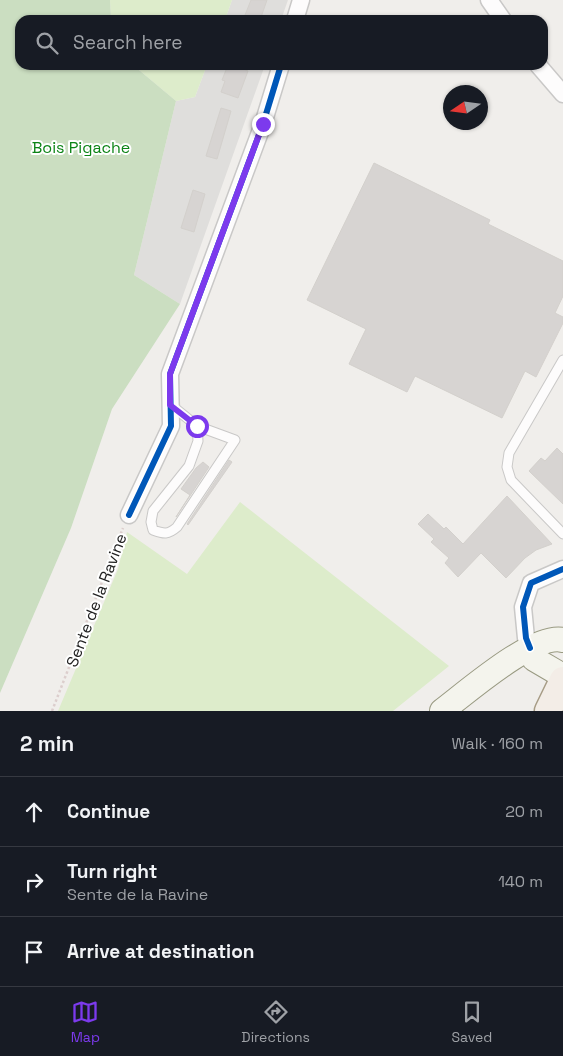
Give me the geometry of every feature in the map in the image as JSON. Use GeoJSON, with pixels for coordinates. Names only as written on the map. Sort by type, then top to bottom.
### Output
{"type":"FeatureCollection","features":[{"type":"Feature","properties":{"kind":"main road"},"geometry":{"type":"LineString","coordinates":[[442,711],[513,657],[538,643],[558,639],[563,640]]}},
{"type":"Feature","properties":{"kind":"main road"},"geometry":{"type":"LineString","coordinates":[[530,648],[534,659],[563,678],[548,711]]}},
{"type":"Feature","properties":{"kind":"street"},"geometry":{"type":"LineString","coordinates":[[296,15],[301,0]]}},
{"type":"Feature","properties":{"kind":"street"},"geometry":{"type":"LineString","coordinates":[[489,0],[500,15]]}},
{"type":"Feature","properties":{"kind":"street","name":"Sente de la Ravine"},"geometry":{"type":"LineString","coordinates":[[129,515],[171,426],[170,374],[263,124],[279,70]]}},
{"type":"Feature","properties":{"kind":"street"},"geometry":{"type":"LineString","coordinates":[[542,70],[563,94]]}},
{"type":"Feature","properties":{"kind":"street"},"geometry":{"type":"LineString","coordinates":[[530,648],[526,638],[523,607],[531,583],[563,569]]}},
{"type":"Feature","properties":{"kind":"lane"},"geometry":{"type":"LineString","coordinates":[[563,360],[509,453],[507,467],[511,480],[563,534]]}},
{"type":"Feature","properties":{"kind":"lane"},"geometry":{"type":"LineString","coordinates":[[170,405],[197,426],[235,440],[177,527],[170,533],[163,534],[153,530],[151,522],[153,511],[189,466],[198,441],[197,426]]}},
{"type":"Feature","properties":{"kind":"shaded area"},"geometry":{"type":"Polygon","coordinates":[[[232,0],[288,0],[283,15],[227,15],[232,0]]]}},
{"type":"Feature","properties":{"kind":"shaded area"},"geometry":{"type":"Polygon","coordinates":[[[205,70],[263,70],[180,304],[134,275],[176,101],[195,97],[205,70]]]}},
{"type":"Feature","properties":{"kind":"green space","name":"Bois Pigache"},"geometry":{"type":"Polygon","coordinates":[[[0,0],[110,0],[111,15],[15,15],[15,70],[139,70],[176,101],[134,275],[180,304],[112,409],[71,528],[0,693],[0,0]]]}},
{"type":"Feature","properties":{"kind":"green space"},"geometry":{"type":"Polygon","coordinates":[[[110,0],[232,0],[227,15],[111,15],[110,0]]]}},
{"type":"Feature","properties":{"kind":"green space"},"geometry":{"type":"Polygon","coordinates":[[[139,70],[205,70],[195,97],[176,101],[139,70]]]}},
{"type":"Feature","properties":{"kind":"green space"},"geometry":{"type":"Polygon","coordinates":[[[240,502],[449,666],[393,711],[58,711],[118,569],[127,532],[187,574],[240,502]]]}},
{"type":"Feature","properties":{"kind":"building"},"geometry":{"type":"Polygon","coordinates":[[[251,0],[267,0],[262,15],[245,15],[251,0]]]}},
{"type":"Feature","properties":{"kind":"building"},"geometry":{"type":"Polygon","coordinates":[[[226,70],[248,71],[238,98],[221,92],[225,81],[222,80],[226,70]]]}},
{"type":"Feature","properties":{"kind":"building"},"geometry":{"type":"Polygon","coordinates":[[[221,108],[231,111],[217,159],[206,156],[221,108]]]}},
{"type":"Feature","properties":{"kind":"building"},"geometry":{"type":"Polygon","coordinates":[[[374,163],[490,220],[488,224],[563,261],[563,296],[555,313],[563,317],[563,323],[536,377],[525,371],[502,418],[415,376],[407,392],[349,364],[366,329],[307,300],[374,163]]]}},
{"type":"Feature","properties":{"kind":"building"},"geometry":{"type":"Polygon","coordinates":[[[193,190],[205,194],[194,232],[181,228],[193,190]]]}},
{"type":"Feature","properties":{"kind":"building"},"geometry":{"type":"Polygon","coordinates":[[[557,448],[563,454],[563,504],[529,471],[541,458],[545,461],[557,448]]]}},
{"type":"Feature","properties":{"kind":"building"},"geometry":{"type":"Polygon","coordinates":[[[229,460],[232,462],[188,525],[187,524],[229,460]]]}},
{"type":"Feature","properties":{"kind":"building"},"geometry":{"type":"Polygon","coordinates":[[[203,462],[209,467],[176,517],[190,495],[181,489],[196,468],[203,462]]]}},
{"type":"Feature","properties":{"kind":"building"},"geometry":{"type":"Polygon","coordinates":[[[507,496],[552,544],[536,550],[525,558],[506,578],[481,553],[458,577],[445,563],[449,558],[431,542],[434,539],[418,524],[428,514],[444,529],[446,527],[463,544],[507,496]]]}},
{"type":"Feature","properties":{"kind":"cycle path"},"geometry":{"type":"LineString","coordinates":[[129,515],[171,426],[170,374],[263,124],[279,70]]}},
{"type":"Feature","properties":{"kind":"cycle path"},"geometry":{"type":"LineString","coordinates":[[530,648],[526,638],[523,607],[531,583],[563,569]]}},
{"type":"Feature","properties":{"kind":"route"},"geometry":{"type":"LineString","coordinates":[[197,426],[170,405],[170,374],[263,124]]}}]}
